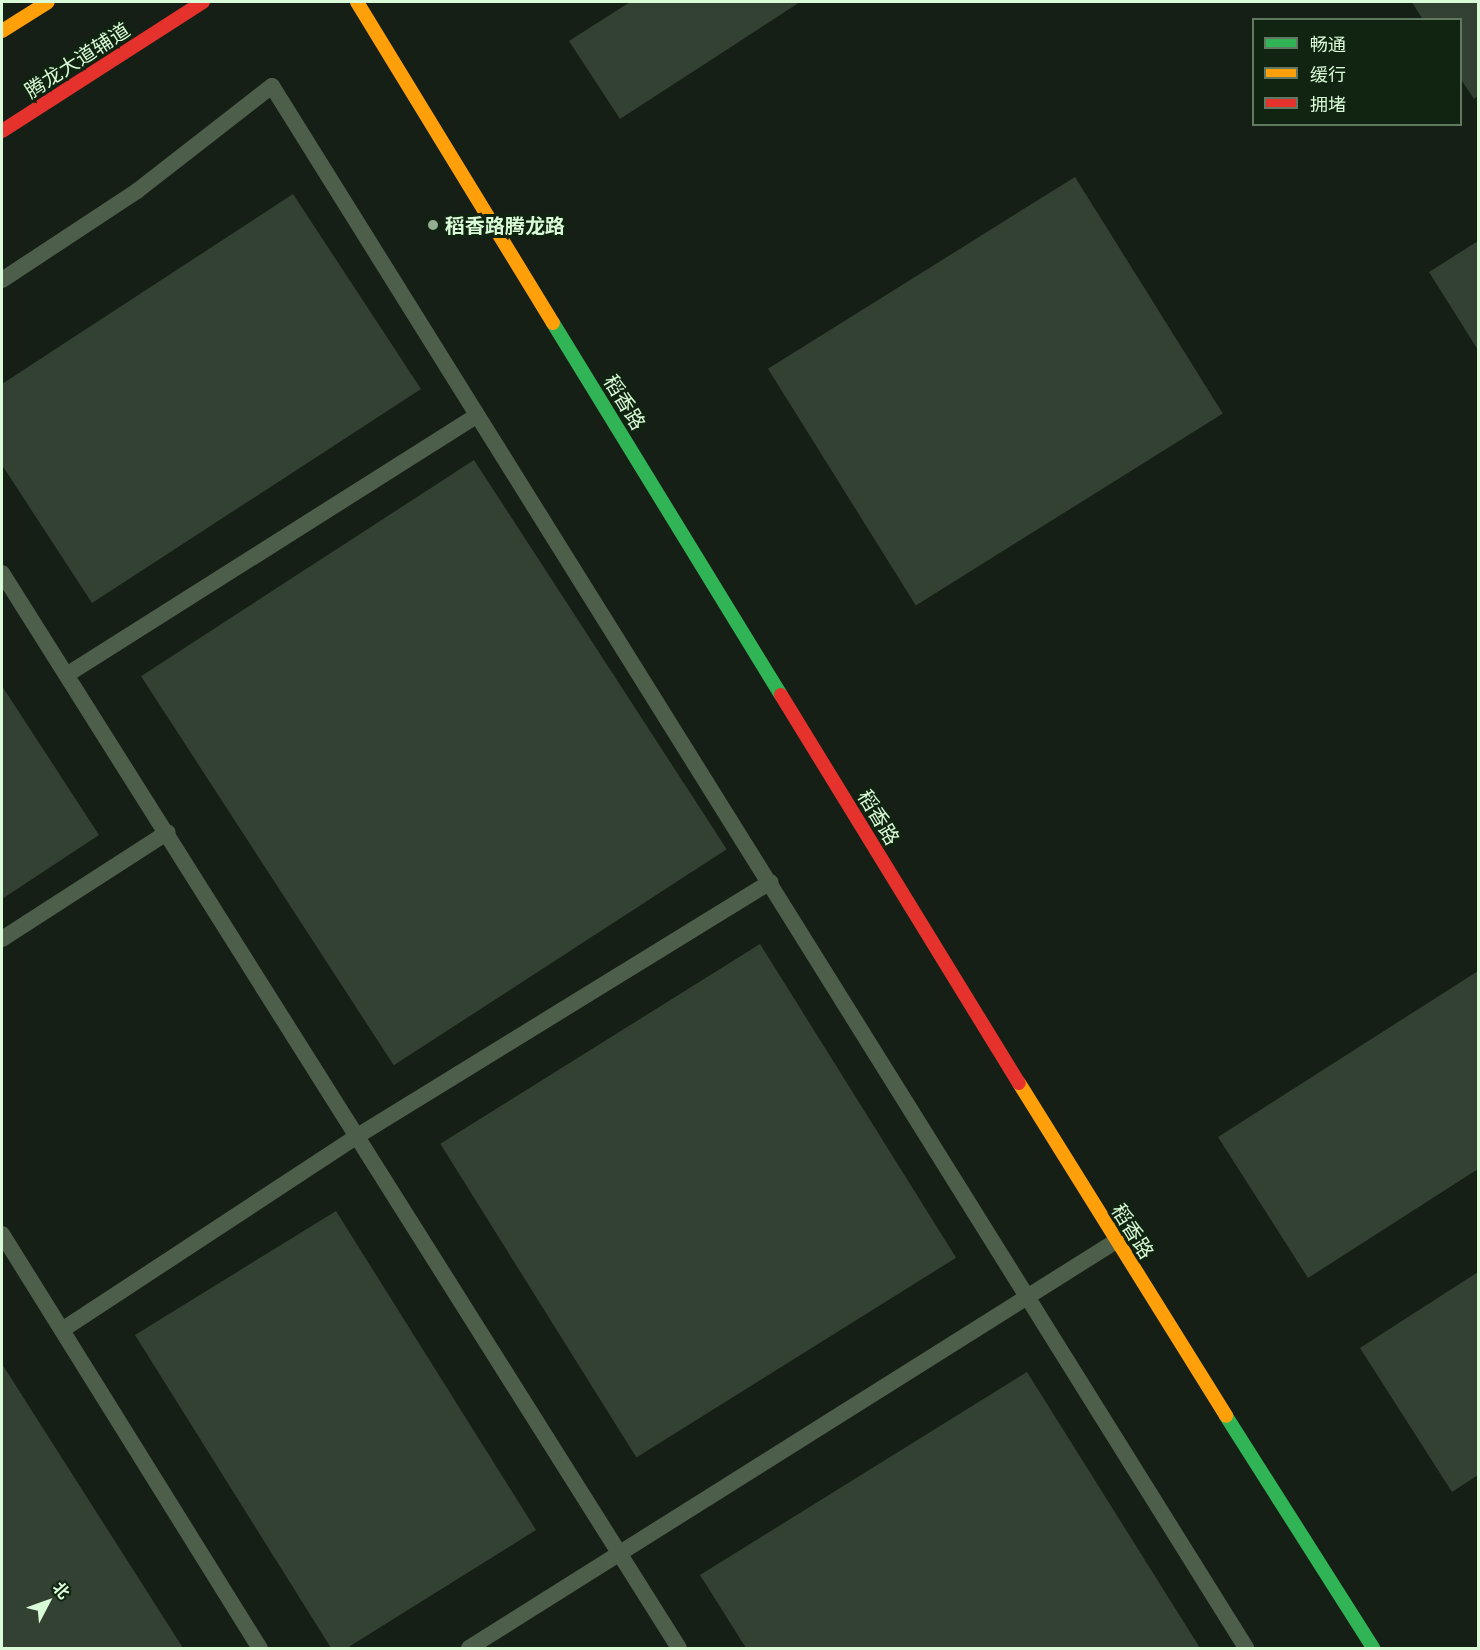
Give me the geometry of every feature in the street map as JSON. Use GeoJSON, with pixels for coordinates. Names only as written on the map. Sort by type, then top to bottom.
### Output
{"type":"FeatureCollection","features":[{"type":"Feature","properties":{"kind":"street"},"geometry":{"type":"LineString","coordinates":[[2,31],[48,2]]}},
{"type":"Feature","properties":{"kind":"street","name":"腾龙大道辅道"},"geometry":{"type":"LineString","coordinates":[[2,131],[203,2]]}},
{"type":"Feature","properties":{"kind":"street","name":"稻香路"},"geometry":{"type":"LineString","coordinates":[[357,2],[1116,1241],[1373,1648]]}},
{"type":"Feature","properties":{"kind":"lane"},"geometry":{"type":"LineString","coordinates":[[2,279],[137,191],[272,86],[474,417],[770,882],[1025,1298],[1246,1648]]}},
{"type":"Feature","properties":{"kind":"lane"},"geometry":{"type":"LineString","coordinates":[[69,674],[474,417]]}},
{"type":"Feature","properties":{"kind":"lane"},"geometry":{"type":"LineString","coordinates":[[2,573],[69,674],[679,1648]]}},
{"type":"Feature","properties":{"kind":"lane"},"geometry":{"type":"LineString","coordinates":[[2,939],[168,832]]}},
{"type":"Feature","properties":{"kind":"lane"},"geometry":{"type":"LineString","coordinates":[[62,1330],[359,1135],[770,882]]}},
{"type":"Feature","properties":{"kind":"lane"},"geometry":{"type":"LineString","coordinates":[[2,1234],[260,1648]]}},
{"type":"Feature","properties":{"kind":"lane"},"geometry":{"type":"LineString","coordinates":[[469,1648],[1116,1241]]}},
{"type":"Feature","properties":{"kind":"building"},"geometry":{"type":"Polygon","coordinates":[[[630,2],[800,2],[620,119],[569,41],[630,2]]]}},
{"type":"Feature","properties":{"kind":"building"},"geometry":{"type":"Polygon","coordinates":[[[1412,2],[1478,2],[1478,96],[1474,99],[1462,81],[1462,18],[1422,18],[1412,2]]]}},
{"type":"Feature","properties":{"kind":"building"},"geometry":{"type":"Polygon","coordinates":[[[1075,177],[1223,414],[916,605],[768,369],[1075,177]]]}},
{"type":"Feature","properties":{"kind":"building"},"geometry":{"type":"Polygon","coordinates":[[[293,194],[421,389],[92,603],[2,465],[2,384],[293,194]]]}},
{"type":"Feature","properties":{"kind":"building"},"geometry":{"type":"Polygon","coordinates":[[[1478,241],[1478,350],[1429,272],[1478,241]]]}},
{"type":"Feature","properties":{"kind":"building"},"geometry":{"type":"Polygon","coordinates":[[[474,460],[727,849],[394,1065],[141,676],[474,460]]]}},
{"type":"Feature","properties":{"kind":"building"},"geometry":{"type":"Polygon","coordinates":[[[2,686],[99,835],[2,899],[2,686]]]}},
{"type":"Feature","properties":{"kind":"building"},"geometry":{"type":"Polygon","coordinates":[[[760,944],[956,1258],[636,1458],[440,1144],[760,944]]]}},
{"type":"Feature","properties":{"kind":"building"},"geometry":{"type":"Polygon","coordinates":[[[1478,971],[1478,1169],[1308,1278],[1218,1137],[1478,971]]]}},
{"type":"Feature","properties":{"kind":"building"},"geometry":{"type":"Polygon","coordinates":[[[336,1211],[536,1530],[347,1648],[331,1648],[135,1335],[336,1211]]]}},
{"type":"Feature","properties":{"kind":"building"},"geometry":{"type":"Polygon","coordinates":[[[1478,1272],[1478,1475],[1452,1492],[1360,1348],[1478,1272]]]}},
{"type":"Feature","properties":{"kind":"building"},"geometry":{"type":"Polygon","coordinates":[[[2,1364],[183,1648],[2,1648],[2,1364]]]}},
{"type":"Feature","properties":{"kind":"building"},"geometry":{"type":"Polygon","coordinates":[[[1027,1372],[1200,1648],[746,1648],[700,1575],[1027,1372]]]}},
{"type":"Feature","properties":{"kind":"traffic: fast"},"geometry":{"type":"LineString","coordinates":[[553,323],[781,695]]}},
{"type":"Feature","properties":{"kind":"traffic: fast"},"geometry":{"type":"LineString","coordinates":[[1226,1416],[1373,1648]]}},
{"type":"Feature","properties":{"kind":"traffic: slow"},"geometry":{"type":"LineString","coordinates":[[2,31],[48,2]]}},
{"type":"Feature","properties":{"kind":"traffic: slow"},"geometry":{"type":"LineString","coordinates":[[357,2],[553,323]]}},
{"type":"Feature","properties":{"kind":"traffic: slow"},"geometry":{"type":"LineString","coordinates":[[1019,1083],[1226,1416]]}},
{"type":"Feature","properties":{"kind":"traffic: jam"},"geometry":{"type":"LineString","coordinates":[[2,131],[203,2]]}},
{"type":"Feature","properties":{"kind":"traffic: jam"},"geometry":{"type":"LineString","coordinates":[[781,695],[1019,1083]]}},
{"type":"Feature","properties":{"kind":"place","name":"稻香路腾龙路"},"geometry":{"type":"Point","coordinates":[433,225]}}]}
